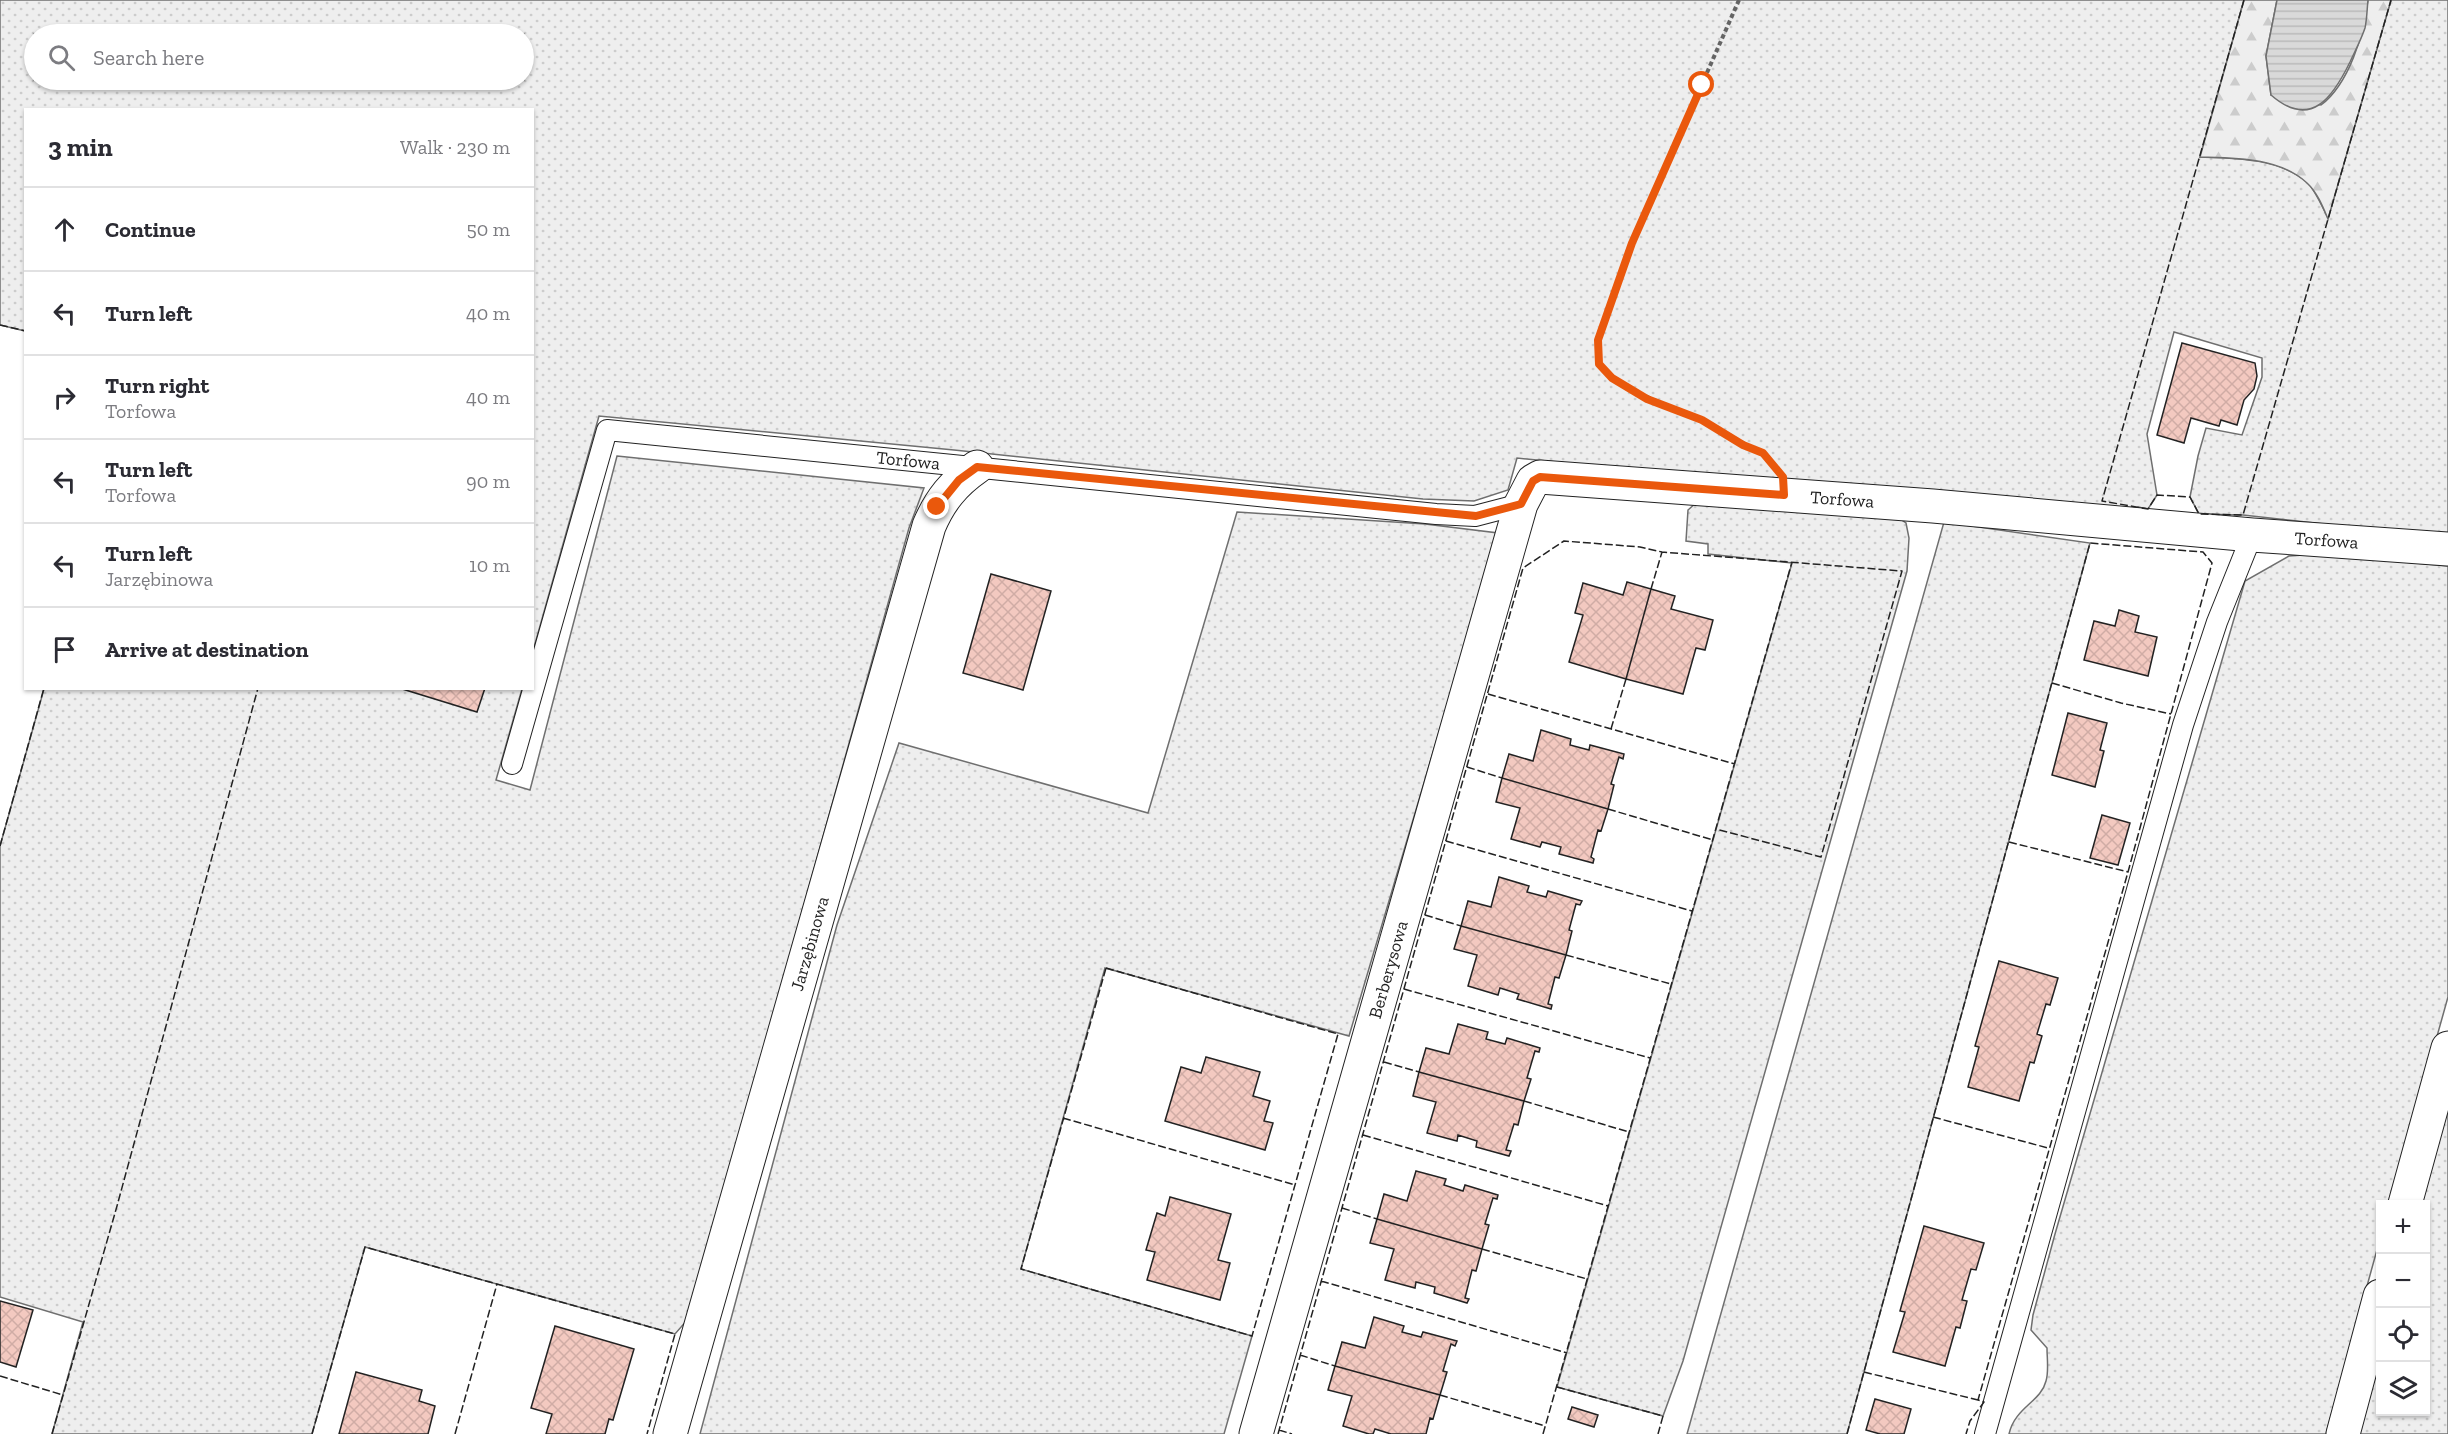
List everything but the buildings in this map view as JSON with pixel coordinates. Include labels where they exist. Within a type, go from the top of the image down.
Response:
[{"type":"street","name":"Jarzębinowa","points":[[670,1434],[929,526],[937,507],[948,493],[959,480],[977,467]]},
{"type":"street","name":"Torfowa","points":[[1521,504],[1533,481],[1540,477],[1933,506],[2252,535],[2448,549]]},
{"type":"street","name":"Berberysowa","points":[[1256,1434],[1521,504]]},
{"type":"street","points":[[2406,1200],[2448,1048]]},
{"type":"street","points":[[2343,1434],[2377,1308]]},
{"type":"lane","name":"Torfowa","points":[[534,687],[607,430],[1462,515],[1490,514],[1521,504]]},
{"type":"lane","points":[[1984,1434],[2183,725],[2217,622],[2252,535]]},
{"type":"lane","name":"Torfowa","points":[[512,764],[533,690]]},
{"type":"path","points":[[1739,0],[1632,243],[1598,340],[1599,364],[1612,378],[1647,399],[1702,420],[1743,445],[1763,453],[1783,477],[1784,495]]},
{"type":"green space","points":[[0,0],[2244,0],[2200,157],[2256,161],[2296,174],[2307,182],[2316,194],[2328,218],[2391,0],[2448,0],[2448,538],[2243,515],[2199,514],[2190,497],[2206,428],[2242,435],[2262,377],[2262,358],[2174,332],[2147,434],[2157,495],[2148,509],[2138,507],[2130,512],[1813,487],[1517,458],[1508,490],[1474,501],[1423,499],[599,416],[534,647],[534,108],[24,108],[24,331],[0,325]]},
{"type":"green space","points":[[2244,0],[2277,0],[2266,56],[2271,95],[2321,105],[2340,85],[2347,72],[2359,43],[2368,0],[2391,0],[2328,219],[2311,187],[2296,174],[2256,161],[2200,157]]},
{"type":"green space","points":[[617,456],[924,488],[909,528],[689,1318],[675,1334],[365,1247],[312,1434],[52,1434],[83,1322],[0,1297],[0,846],[44,690],[522,690],[496,780],[530,790]]},
{"type":"green space","points":[[1698,501],[1900,519],[1906,523],[1909,538],[1907,571],[1683,1361],[1663,1416],[1557,1387],[1792,563],[1708,554],[1708,544],[1686,541],[1688,510]]},
{"type":"green space","points":[[1237,512],[1425,524],[1498,533],[1349,1036],[1105,968],[1021,1269],[1252,1336],[1224,1434],[700,1434],[837,925],[899,743],[1148,813]]},
{"type":"green space","points":[[1944,522],[2090,543],[1847,1434],[1687,1434]]},
{"type":"green space","points":[[2318,554],[2448,566],[2448,997],[2391,1200],[2376,1200],[2376,1253],[2326,1434],[2009,1434],[2017,1417],[2039,1394],[2046,1381],[2047,1348],[2031,1330],[2033,1315],[2245,581],[2289,556]]},
{"type":"green space","points":[[2448,1083],[2448,1434],[2352,1434],[2376,1345],[2376,1416],[2430,1416],[2430,1200],[2416,1200]]},
{"type":"shaded area","points":[[2277,0],[2368,0],[2365,28],[2343,75],[2328,97],[2319,105],[2309,109],[2298,110],[2285,105],[2271,95],[2266,56]]},
{"type":"fence","points":[[2244,0],[2102,501],[2148,509],[2157,495],[2190,497],[2199,514],[2243,515],[2391,0]]},
{"type":"fence","points":[[0,325],[24,331]]},
{"type":"fence","points":[[1278,1434],[1523,568],[1564,541],[1640,547],[1662,552],[1902,571],[1821,857],[1716,829]]},
{"type":"fence","points":[[1847,1434],[2090,543],[2203,552],[2212,563],[2128,872],[1978,1400],[1984,1402],[1970,1421],[1966,1434]]},
{"type":"fence","points":[[1651,589],[1662,552]]},
{"type":"fence","points":[[1543,1434],[1792,562]]},
{"type":"fence","points":[[1611,729],[1626,679]]},
{"type":"fence","points":[[2052,683],[2121,703],[2171,714]]},
{"type":"fence","points":[[0,846],[43,690]]},
{"type":"fence","points":[[52,1434],[117,1206],[257,690]]},
{"type":"fence","points":[[1488,694],[1735,764]]},
{"type":"fence","points":[[1467,767],[1502,778]]},
{"type":"fence","points":[[1608,809],[1713,840]]},
{"type":"fence","points":[[1446,841],[1692,911]]},
{"type":"fence","points":[[2009,842],[2128,872]]},
{"type":"fence","points":[[1425,915],[1461,926]]},
{"type":"fence","points":[[1566,955],[1671,984]]},
{"type":"fence","points":[[1106,968],[1338,1034],[1252,1336],[1021,1269],[1106,968]]},
{"type":"fence","points":[[1404,989],[1650,1058]]},
{"type":"fence","points":[[1384,1062],[1419,1072]]},
{"type":"fence","points":[[1524,1101],[1629,1132]]},
{"type":"fence","points":[[1933,1117],[2048,1148]]},
{"type":"fence","points":[[1063,1118],[1295,1185]]},
{"type":"fence","points":[[1363,1135],[1608,1206]]},
{"type":"fence","points":[[1342,1208],[1377,1219]]},
{"type":"fence","points":[[312,1434],[365,1247],[675,1334],[647,1434]]},
{"type":"fence","points":[[1482,1249],[1587,1279]]},
{"type":"fence","points":[[1321,1281],[1567,1353]]},
{"type":"fence","points":[[455,1434],[497,1284]]},
{"type":"fence","points":[[1300,1355],[1335,1366]]},
{"type":"fence","points":[[1864,1372],[1978,1400]]},
{"type":"fence","points":[[0,1376],[63,1395]]},
{"type":"fence","points":[[1557,1387],[1663,1416],[1658,1434]]},
{"type":"fence","points":[[1440,1395],[1545,1426]]},
{"type":"fence","points":[[1279,1430],[1292,1434]]},
{"type":"route","points":[[937,507],[959,480],[977,467],[1436,514],[1476,516],[1521,504],[1533,481],[1540,477],[1784,495],[1783,477],[1763,453],[1743,445],[1702,420],[1647,399],[1612,378],[1599,364],[1598,340],[1632,243],[1702,85]]}]
